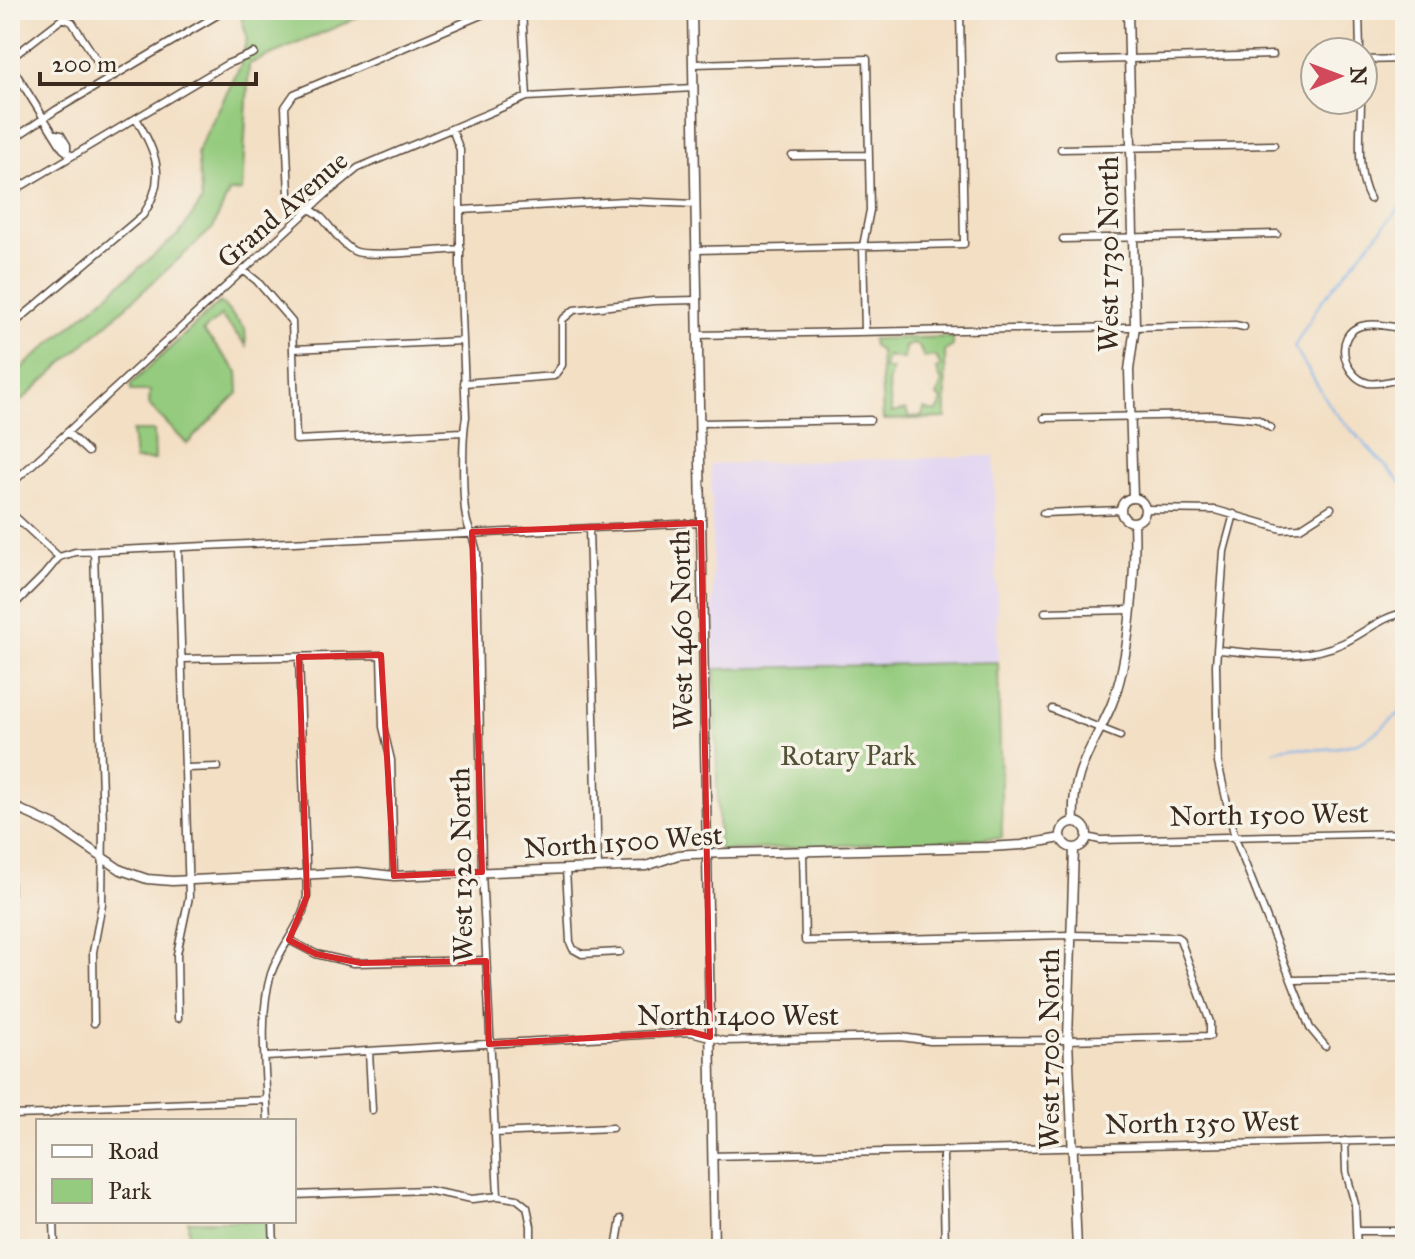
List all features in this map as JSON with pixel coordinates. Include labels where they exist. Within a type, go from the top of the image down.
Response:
[{"type":"street","points":[[461,249],[360,253],[349,247],[310,208],[293,201],[288,191],[285,107],[292,96],[493,10]]},
{"type":"street","points":[[522,10],[527,97]]},
{"type":"street","name":"West 1460 North","points":[[692,10],[714,1249]]},
{"type":"street","points":[[696,250],[964,244],[960,10]]},
{"type":"street","name":"West 1730 North","points":[[1128,10],[1135,326],[1129,370],[1133,497]]},
{"type":"street","points":[[1359,10],[1360,36]]},
{"type":"street","points":[[10,141],[219,14]]},
{"type":"street","points":[[72,156],[67,149],[63,149],[10,62],[63,18],[72,22],[109,79]]},
{"type":"street","points":[[10,193],[227,64],[254,53]]},
{"type":"street","points":[[1059,61],[1273,55]]},
{"type":"street","points":[[694,64],[867,59],[870,210],[863,246],[865,331]]},
{"type":"street","points":[[1379,60],[1405,59]]},
{"type":"street","name":"Grand Avenue","points":[[10,485],[310,208],[358,168],[527,97],[694,88]]},
{"type":"street","points":[[1361,116],[1363,187],[1370,199]]},
{"type":"street","points":[[10,327],[143,215],[154,199],[157,164],[153,148],[136,118]]},
{"type":"street","name":"West 1320 North","points":[[452,129],[460,150],[466,417],[463,432],[467,520],[477,553],[482,872],[498,1196]]},
{"type":"street","points":[[1061,149],[1274,145]]},
{"type":"street","points":[[792,156],[868,155]]},
{"type":"street","points":[[462,210],[624,201],[695,204]]},
{"type":"street","points":[[1063,239],[1277,234]]},
{"type":"street","points":[[243,270],[290,317],[293,326],[296,440],[463,432]]},
{"type":"street","points":[[464,383],[549,378],[562,365],[561,323],[565,315],[574,310],[653,301],[697,300]]},
{"type":"street","points":[[1405,329],[1365,325],[1351,332],[1343,353],[1358,377],[1370,384],[1405,378]]},
{"type":"street","points":[[698,335],[1135,326],[1244,327]]},
{"type":"street","points":[[294,349],[462,341]]},
{"type":"street","points":[[1044,418],[1211,415],[1257,419],[1271,428]]},
{"type":"street","points":[[700,423],[870,420]]},
{"type":"street","points":[[68,433],[88,452]]},
{"type":"street","points":[[1121,510],[1125,501],[1133,497],[1142,501],[1146,509]]},
{"type":"street","points":[[1146,509],[1216,510],[1282,529],[1300,528],[1331,508]]},
{"type":"street","points":[[1134,522],[1142,518],[1146,509]]},
{"type":"street","points":[[1043,513],[1121,510]]},
{"type":"street","points":[[1121,510],[1125,518],[1134,522]]},
{"type":"street","points":[[10,512],[59,557]]},
{"type":"street","points":[[1234,514],[1224,551],[1218,650],[1218,763],[1235,838],[1310,1028],[1325,1046]]},
{"type":"street","points":[[1074,822],[1072,799],[1083,759],[1111,704],[1126,644],[1134,522]]},
{"type":"street","points":[[10,609],[59,557],[75,552],[701,523]]},
{"type":"street","points":[[589,528],[598,868]]},
{"type":"street","points":[[178,549],[188,880],[188,909],[177,954],[178,1018]]},
{"type":"street","points":[[94,552],[103,823],[102,904],[93,942],[94,1023]]},
{"type":"street","points":[[1045,612],[1129,610]]},
{"type":"street","points":[[1218,650],[1295,656],[1312,654],[1345,642],[1394,614],[1405,613]]},
{"type":"street","points":[[183,659],[381,655],[383,727],[391,760],[394,876]]},
{"type":"street","points":[[268,1119],[265,1008],[268,987],[276,960],[305,906],[299,657]]},
{"type":"street","points":[[1052,709],[1120,736]]},
{"type":"street","points":[[186,768],[218,767]]},
{"type":"street","name":"North 1500 West","points":[[10,805],[56,826],[121,870],[147,879],[358,872],[394,876],[646,866],[678,855],[989,847],[1061,838]]},
{"type":"street","points":[[1074,822],[1082,825],[1087,837],[1083,845],[1074,848],[1066,846],[1061,838],[1065,826],[1074,822]]},
{"type":"street","name":"North 1500 West","points":[[1087,837],[1100,840],[1405,833]]},
{"type":"street","name":"West 1700 North","points":[[1074,848],[1068,1040],[1077,1249]]},
{"type":"street","points":[[803,852],[805,941],[1070,935]]},
{"type":"street","points":[[566,869],[573,949],[582,954],[620,952]]},
{"type":"street","points":[[10,872],[10,903]]},
{"type":"street","name":"North 1400 West","points":[[266,1057],[691,1032],[724,1041],[901,1037],[930,1041],[1068,1040],[1210,1036],[1210,1022],[1180,939],[1070,935]]},
{"type":"street","points":[[289,940],[316,954],[354,963],[486,960]]},
{"type":"street","points":[[1293,980],[1405,978]]},
{"type":"street","points":[[369,1051],[372,1110]]},
{"type":"street","points":[[10,1115],[50,1118],[68,1108],[267,1100]]},
{"type":"street","points":[[494,1133],[612,1128]]},
{"type":"street","name":"North 1350 West","points":[[712,1156],[1405,1140]]},
{"type":"street","points":[[1345,1141],[1346,1172],[1355,1204],[1357,1249]]},
{"type":"street","points":[[945,1150],[945,1249]]},
{"type":"street","points":[[296,1195],[426,1190],[472,1199],[498,1196],[517,1199],[524,1203],[531,1226],[531,1249]]},
{"type":"street","points":[[616,1249],[621,1219]]},
{"type":"street","points":[[54,1223],[55,1249]]},
{"type":"street","points":[[273,1223],[274,1249]]},
{"type":"street","points":[[1356,1231],[1405,1231]]},
{"type":"highlighted area","points":[[701,523],[710,1037],[691,1032],[489,1044],[486,961],[361,963],[316,954],[289,940],[307,896],[299,657],[381,655],[394,876],[482,872],[472,532]]},
{"type":"shaded area","points":[[994,456],[998,662],[714,669],[711,464]]},
{"type":"green space","points":[[239,10],[376,10],[249,64],[242,191],[229,192],[213,228],[10,411],[10,378],[180,233],[202,201],[197,152],[240,67],[247,37]]},
{"type":"green space","points":[[220,302],[245,328],[246,345],[221,316],[203,331],[238,372],[239,392],[187,444],[149,405],[150,391],[131,391],[131,384]]},
{"type":"green space","points":[[953,337],[953,346],[945,351],[946,418],[883,420],[880,351],[873,346],[872,339]],"holes":[[[913,344],[919,346],[924,358],[936,356],[941,367],[936,369],[942,382],[937,396],[942,399],[939,409],[935,412],[924,409],[922,416],[909,417],[906,410],[892,413],[888,384],[892,370],[884,368],[887,356],[904,359],[905,347]]]},
{"type":"green space","points":[[132,431],[154,431],[155,460],[135,460]]},
{"type":"green space","name":"Rotary Park","points":[[998,662],[1002,838],[719,851],[714,669]]},
{"type":"green space","points":[[188,1223],[266,1223],[267,1249],[190,1249]]},
{"type":"waterway","points":[[1405,201],[1320,303],[1294,347],[1332,409],[1405,487]]},
{"type":"waterway","points":[[1274,751],[1287,748],[1325,749],[1357,743],[1405,711]]},
{"type":"railway","points":[[10,15],[16,10]]}]
